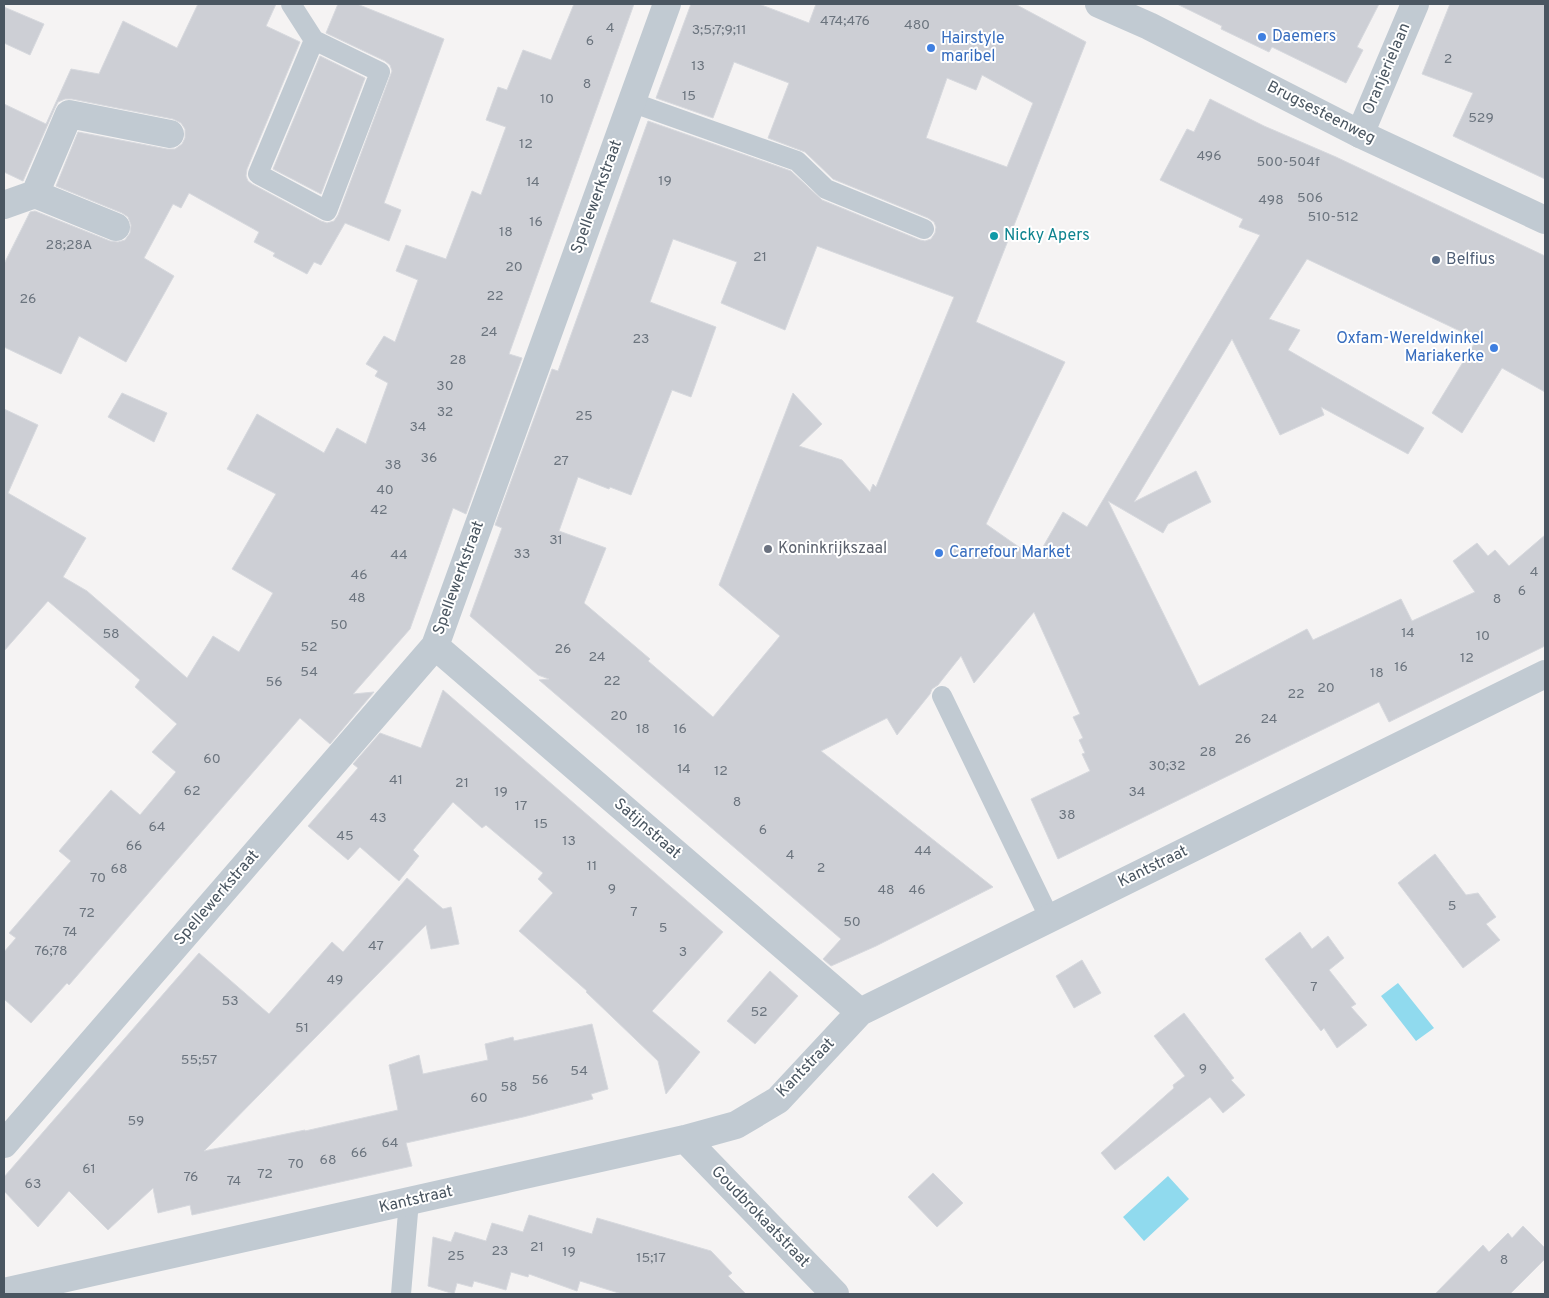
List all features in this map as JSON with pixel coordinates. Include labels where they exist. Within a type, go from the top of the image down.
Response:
[{"type":"street","name":"Spellewerkstraat","points":[[4,1144],[435,646],[666,4]]},
{"type":"street","name":"Brugsesteenweg","points":[[1099,4],[1148,26],[1360,134],[1545,220]]},
{"type":"street","name":"Oranjerielaan","points":[[1360,134],[1414,4]]},
{"type":"street","points":[[35,194],[69,114],[170,134]]},
{"type":"street","points":[[4,204],[35,194],[116,227]]},
{"type":"street","name":"Satijnstraat","points":[[435,646],[860,1012]]},
{"type":"street","name":"Kantstraat","points":[[4,1292],[685,1139],[736,1124],[778,1100],[860,1012],[1049,917],[1545,674]]},
{"type":"street","name":"Goudbrokaatstraat","points":[[685,1139],[835,1294]]},
{"type":"lane","points":[[291,4],[314,40],[380,72],[328,211],[258,174],[314,40]]},
{"type":"lane","points":[[631,102],[797,161],[826,189],[924,229]]},
{"type":"lane","points":[[942,696],[1049,917]]},
{"type":"lane","points":[[401,1294],[409,1201]]},
{"type":"water","points":[[1398,983],[1434,1028],[1416,1041],[1381,996]]},
{"type":"water","points":[[1168,1176],[1189,1199],[1144,1241],[1123,1217]]},
{"type":"building","points":[[198,4],[276,4],[266,26],[300,42],[247,169],[246,176],[252,184],[327,223],[334,221],[338,215],[392,71],[390,65],[385,61],[326,33],[338,4],[357,4],[444,39],[384,203],[401,210],[389,241],[345,223],[321,265],[314,262],[307,274],[273,256],[275,253],[254,242],[259,232],[189,193],[181,208],[173,204],[144,258],[174,276],[126,362],[79,336],[61,374],[4,347],[4,264],[30,212],[35,211],[110,241],[118,242],[125,240],[130,233],[131,225],[128,217],[56,186],[78,132],[175,149],[182,144],[185,138],[185,129],[181,123],[173,119],[65,99],[58,102],[23,181],[4,172],[4,104],[46,124],[71,69],[99,74],[123,21],[177,48]]},
{"type":"building","points":[[574,4],[634,4],[509,354],[522,358],[466,514],[453,508],[410,629],[353,694],[374,692],[330,744],[300,718],[69,985],[67,983],[31,1023],[4,999],[4,952],[16,938],[9,933],[71,861],[59,851],[111,790],[140,815],[176,772],[152,752],[177,724],[135,687],[140,680],[48,601],[4,651],[4,409],[38,425],[8,493],[86,538],[63,577],[87,591],[187,678],[213,636],[239,652],[273,593],[232,569],[276,494],[227,469],[257,414],[324,453],[337,428],[366,444],[388,383],[375,376],[378,371],[366,364],[384,336],[395,342],[418,280],[396,271],[406,245],[446,259],[472,191],[481,195],[506,127],[486,120],[498,87],[507,90],[523,50],[551,60]]},
{"type":"building","points":[[691,4],[759,4],[809,23],[816,4],[1015,4],[1086,42],[976,322],[1065,362],[986,524],[1036,559],[1063,512],[1087,527],[1260,235],[1239,227],[1243,219],[1160,180],[1187,129],[1194,132],[1210,99],[1264,126],[1336,157],[1545,256],[1545,392],[1502,368],[1462,433],[1432,413],[1477,339],[1307,259],[1269,319],[1300,330],[1288,350],[1424,428],[1408,454],[1321,407],[1324,415],[1280,435],[1232,339],[1134,502],[1196,471],[1211,502],[1168,524],[1163,533],[1108,501],[1199,686],[1307,629],[1313,640],[1401,599],[1412,621],[1475,592],[1453,561],[1477,543],[1488,556],[1495,550],[1509,566],[1545,535],[1545,646],[1389,722],[1379,702],[1058,859],[1031,799],[1090,771],[1082,754],[1085,753],[1079,740],[1083,738],[1073,717],[1080,714],[1034,612],[974,683],[961,656],[938,685],[932,689],[897,735],[887,718],[821,751],[993,887],[876,946],[831,966],[823,959],[841,939],[539,680],[549,679],[538,675],[470,616],[502,528],[495,525],[552,369],[558,371],[648,121],[791,171],[822,200],[920,240],[931,239],[935,233],[936,227],[934,222],[928,218],[833,179],[805,152],[768,138],[789,83],[734,62],[713,118],[656,98]],"holes":[[[982,75],[1033,103],[1007,167],[926,138],[947,78],[976,90]],[[673,239],[737,262],[721,303],[785,330],[817,246],[954,297],[876,487],[873,484],[870,492],[842,460],[799,446],[822,424],[793,393],[719,585],[780,636],[713,717],[648,661],[650,659],[584,603],[606,548],[559,531],[578,477],[631,495],[672,390],[691,397],[716,327],[650,302]]]},
{"type":"building","points":[[1177,4],[1379,4],[1357,47],[1363,50],[1346,83],[1272,47],[1269,52],[1221,29],[1222,26]]},
{"type":"building","points":[[1450,4],[1545,4],[1545,179],[1453,136],[1473,93],[1422,74]]},
{"type":"building","points":[[4,7],[44,24],[30,55],[4,43]]},
{"type":"building","points":[[320,56],[365,78],[321,194],[273,169]]},
{"type":"building","points":[[122,393],[167,413],[154,442],[108,417]]},
{"type":"building","points":[[443,690],[723,932],[652,1011],[700,1052],[666,1094],[658,1061],[587,991],[519,931],[553,893],[538,879],[543,873],[486,825],[482,828],[453,802],[413,850],[419,856],[399,881],[360,847],[348,860],[308,826],[358,768],[353,764],[380,733],[421,748]]},
{"type":"building","points":[[1435,854],[1466,895],[1478,893],[1496,917],[1486,924],[1500,940],[1463,968],[1398,883]]},
{"type":"building","points":[[407,878],[443,909],[451,907],[459,944],[431,949],[426,925],[204,1151],[398,1110],[389,1065],[419,1055],[423,1074],[488,1060],[485,1044],[513,1037],[514,1041],[592,1024],[608,1089],[591,1094],[593,1099],[406,1143],[412,1166],[192,1215],[190,1205],[158,1213],[153,1188],[108,1230],[69,1191],[38,1227],[4,1191],[4,1177],[199,953],[269,1014],[332,942],[343,952]]},
{"type":"building","points":[[1300,932],[1312,949],[1328,936],[1344,958],[1329,970],[1356,1004],[1351,1007],[1367,1025],[1337,1048],[1324,1028],[1321,1031],[1265,959]]},
{"type":"building","points":[[1082,960],[1101,993],[1074,1008],[1056,976]]},
{"type":"building","points":[[770,971],[798,996],[755,1044],[727,1021]]},
{"type":"building","points":[[1184,1013],[1234,1078],[1231,1080],[1245,1095],[1223,1113],[1210,1097],[1115,1170],[1101,1153],[1185,1076],[1154,1036]]},
{"type":"building","points":[[933,1173],[963,1203],[937,1227],[908,1197]]},
{"type":"building","points":[[529,1215],[592,1234],[597,1218],[711,1251],[732,1273],[728,1276],[746,1294],[622,1294],[580,1281],[577,1291],[529,1274],[528,1277],[511,1272],[506,1290],[474,1281],[472,1287],[457,1283],[454,1294],[428,1286],[433,1237],[451,1242],[455,1232],[486,1241],[492,1223],[523,1232]]},
{"type":"building","points":[[1523,1226],[1545,1248],[1545,1259],[1510,1294],[1435,1294],[1483,1245],[1489,1252],[1508,1233],[1512,1238]]},
{"type":"place","name":"Daemers","points":[[1262,37]]},
{"type":"place","name":"Hairstyle maribel","points":[[931,48]]},
{"type":"place","name":"Nicky Apers","points":[[994,236]]},
{"type":"place","name":"Belfius","points":[[1436,260]]},
{"type":"place","name":"Oxfam-Wereldwinkel Mariakerke","points":[[1494,348]]},
{"type":"place","name":"Koninkrijkszaal","points":[[768,549]]},
{"type":"place","name":"Carrefour Market","points":[[939,553]]}]
